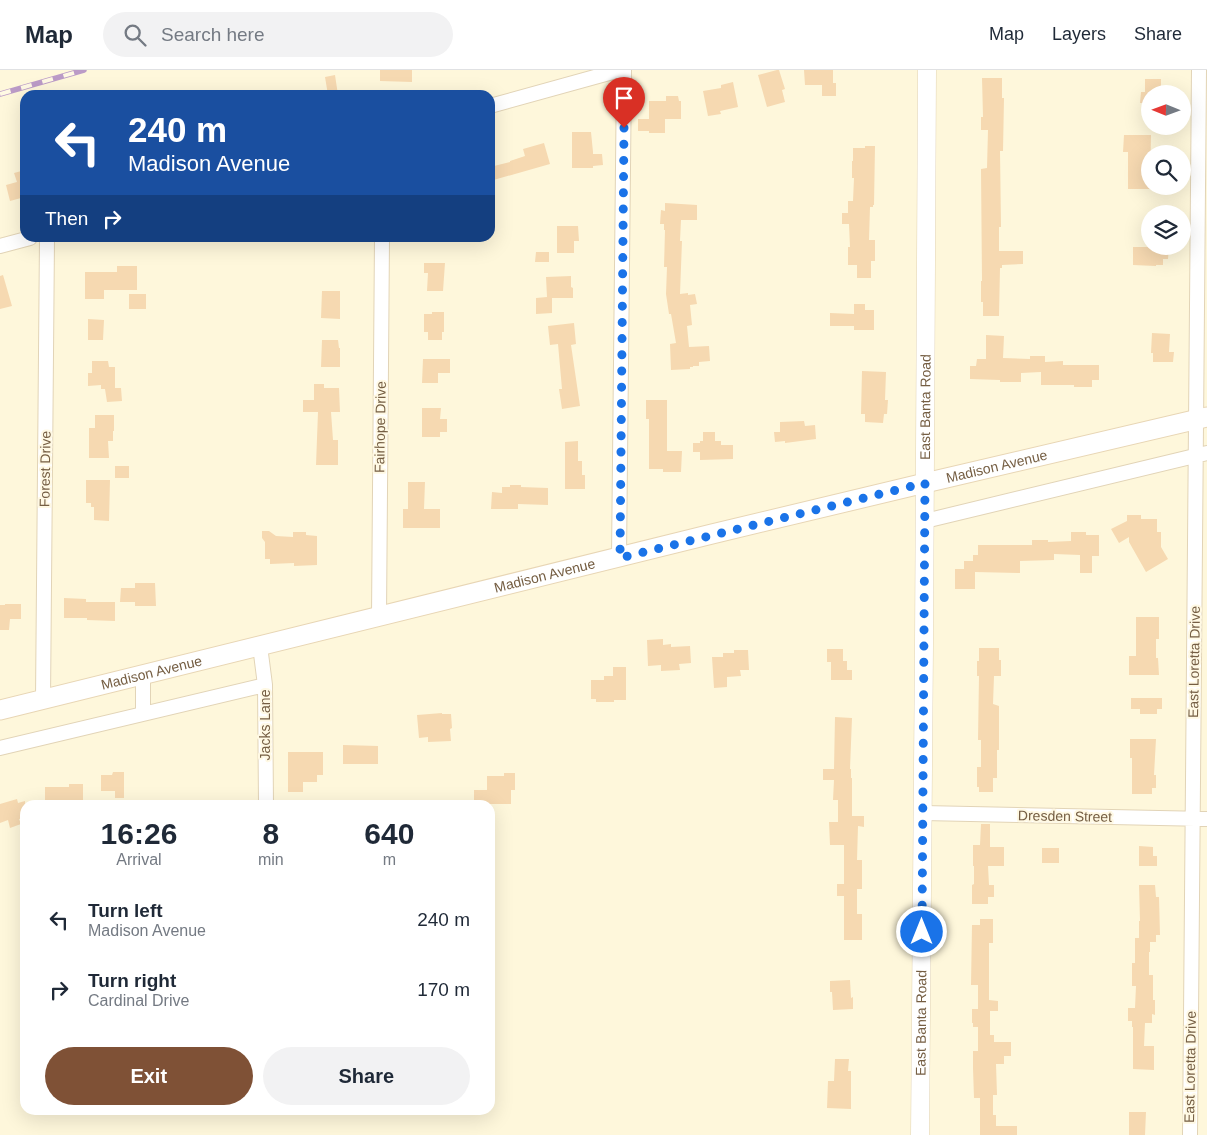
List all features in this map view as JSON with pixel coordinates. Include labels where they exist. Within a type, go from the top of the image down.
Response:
[{"type":"main road","name":"Madison Avenue","points":[[0,710],[925,483],[1202,418]]},
{"type":"street","points":[[495,105],[620,70]]},
{"type":"street","points":[[620,558],[624,70]]},
{"type":"street","name":"East Banta Road","points":[[920,1135],[928,70]]},
{"type":"street","name":"East Loretta Drive","points":[[1190,1135],[1192,819],[1202,418],[1199,70]]},
{"type":"street","points":[[0,246],[20,241]]},
{"type":"street","name":"Forest Drive","points":[[43,700],[47,242]]},
{"type":"street","name":"Fairhope Drive","points":[[379,617],[382,242]]},
{"type":"street","points":[[925,522],[1201,455]]},
{"type":"street","name":"Jacks Lane","points":[[260,646],[265,685],[266,800]]},
{"type":"street","points":[[143,674],[143,713]]},
{"type":"street","points":[[0,748],[265,685]]},
{"type":"street","name":"Dresden Street","points":[[923,812],[1207,819]]},
{"type":"building","points":[[380,70],[412,70],[412,82],[380,81]]},
{"type":"building","points":[[779,70],[785,89],[782,90],[785,102],[767,107],[758,75]]},
{"type":"building","points":[[804,70],[833,70],[836,96],[822,96],[822,85],[805,85]]},
{"type":"building","points":[[335,75],[337,90],[327,90],[325,77]]},
{"type":"building","points":[[982,78],[1002,78],[1002,98],[1004,98],[1003,151],[1000,151],[1001,227],[999,227],[999,251],[1023,251],[1023,264],[1002,265],[1002,268],[1000,268],[999,316],[983,316],[983,302],[981,302],[981,169],[987,168],[988,130],[981,130],[981,117],[983,117]]},
{"type":"building","points":[[1145,79],[1161,79],[1161,85],[1145,85]]},
{"type":"building","points":[[733,82],[738,107],[720,111],[721,114],[708,116],[703,91],[721,88],[721,85]]},
{"type":"building","points":[[666,96],[678,96],[679,101],[681,101],[681,119],[665,119],[665,133],[638,131],[638,119],[649,119],[649,101],[666,101]]},
{"type":"building","points":[[572,132],[591,132],[593,154],[602,154],[603,165],[593,166],[593,168],[572,168]]},
{"type":"building","points":[[1124,135],[1151,135],[1151,145],[1141,145],[1141,189],[1128,189],[1128,152],[1123,152]]},
{"type":"building","points":[[544,143],[550,164],[495,180],[495,166],[525,156],[523,149]]},
{"type":"building","points":[[865,146],[875,146],[874,205],[870,207],[869,240],[875,240],[875,261],[871,261],[871,278],[857,278],[857,265],[848,265],[848,247],[850,247],[849,224],[842,224],[842,213],[848,213],[848,201],[853,201],[853,148],[865,148]]},
{"type":"building","points":[[20,171],[20,198],[10,201],[6,185],[17,182],[14,173]]},
{"type":"building","points":[[665,203],[697,205],[697,220],[681,220],[680,294],[695,294],[697,304],[690,305],[692,325],[687,326],[689,347],[709,346],[710,361],[699,362],[699,366],[690,367],[690,369],[671,370],[670,344],[676,343],[666,294],[667,267],[664,267],[665,230],[664,224],[660,224],[661,210],[665,211]]},
{"type":"building","points":[[557,226],[578,226],[579,241],[574,241],[574,253],[557,253]]},
{"type":"building","points":[[1133,247],[1141,247],[1141,255],[1168,255],[1168,259],[1163,259],[1163,265],[1133,265]]},
{"type":"building","points":[[536,252],[549,252],[549,262],[535,262]]},
{"type":"building","points":[[424,263],[445,263],[443,291],[427,291],[428,273],[424,273]]},
{"type":"building","points":[[117,266],[137,266],[137,290],[104,290],[104,299],[85,299],[85,272],[117,272]]},
{"type":"building","points":[[3,275],[12,306],[0,309],[0,276]]},
{"type":"building","points":[[571,276],[573,298],[552,298],[552,313],[536,314],[536,298],[547,297],[546,277]]},
{"type":"building","points":[[322,291],[340,291],[340,319],[321,318]]},
{"type":"building","points":[[129,294],[146,294],[146,309],[129,309]]},
{"type":"building","points":[[854,304],[865,304],[865,310],[874,310],[874,330],[854,330],[854,326],[830,326],[830,313],[854,314]]},
{"type":"building","points":[[432,312],[444,312],[442,340],[428,340],[428,332],[424,332],[424,314],[432,314]]},
{"type":"building","points":[[88,319],[104,320],[103,340],[88,340]]},
{"type":"building","points":[[574,323],[576,344],[571,345],[580,406],[562,409],[559,389],[562,389],[558,344],[550,345],[548,326]]},
{"type":"building","points":[[1152,333],[1170,334],[1169,352],[1174,352],[1173,362],[1153,362],[1153,353],[1151,353]]},
{"type":"building","points":[[986,335],[1004,336],[1003,358],[1030,359],[1030,356],[1045,356],[1045,362],[1063,361],[1063,365],[1099,365],[1099,380],[1092,380],[1092,387],[1041,385],[1041,372],[1021,373],[1021,382],[970,379],[970,366],[976,366],[977,359],[986,359]]},
{"type":"building","points":[[322,340],[338,340],[340,367],[321,367]]},
{"type":"building","points":[[423,359],[450,359],[450,373],[438,373],[438,383],[422,383]]},
{"type":"building","points":[[92,361],[108,361],[109,367],[115,367],[115,388],[121,388],[122,401],[107,402],[105,389],[101,389],[101,385],[88,386],[88,373],[92,373]]},
{"type":"building","points":[[862,371],[886,372],[885,400],[888,400],[887,414],[884,414],[883,423],[865,422],[865,414],[861,414]]},
{"type":"building","points":[[314,384],[324,384],[324,388],[339,388],[340,412],[331,412],[333,440],[338,440],[338,465],[316,465],[318,412],[303,412],[303,400],[314,400]]},
{"type":"building","points":[[646,400],[667,400],[667,451],[682,451],[681,472],[663,472],[663,469],[649,469],[649,419],[646,419]]},
{"type":"building","points":[[422,408],[441,408],[440,419],[447,419],[447,432],[440,432],[440,437],[422,437]]},
{"type":"building","points":[[95,415],[114,415],[113,441],[108,441],[109,458],[89,458],[89,428],[95,428]]},
{"type":"building","points":[[804,421],[805,426],[815,425],[816,439],[785,443],[785,441],[775,442],[774,432],[780,432],[780,422]]},
{"type":"building","points":[[703,432],[715,432],[715,441],[721,441],[721,445],[733,445],[733,459],[700,460],[700,452],[693,452],[693,443],[703,441]]},
{"type":"building","points":[[578,441],[578,461],[582,461],[585,489],[565,489],[565,442]]},
{"type":"building","points":[[115,466],[129,466],[129,478],[115,478]]},
{"type":"building","points":[[86,480],[110,480],[109,521],[94,520],[94,507],[91,507],[91,503],[86,503]]},
{"type":"building","points":[[408,482],[425,482],[424,509],[440,509],[440,528],[403,528],[403,509],[408,509]]},
{"type":"building","points":[[510,485],[548,488],[548,505],[518,504],[518,509],[491,509],[492,492],[502,493],[502,487],[510,487]]},
{"type":"building","points":[[1127,515],[1141,515],[1141,519],[1157,519],[1157,532],[1161,532],[1161,547],[1168,559],[1146,572],[1129,542],[1129,537],[1119,543],[1111,529],[1127,521]]},
{"type":"building","points":[[262,531],[269,531],[276,536],[293,537],[293,532],[306,532],[306,535],[317,536],[317,565],[294,566],[294,563],[270,564],[270,559],[265,559],[265,542],[262,538]]},
{"type":"building","points":[[1071,532],[1086,532],[1086,535],[1099,535],[1099,556],[1092,556],[1092,573],[1080,573],[1080,555],[1054,554],[1054,560],[1020,561],[1020,573],[975,572],[975,589],[955,589],[955,569],[964,569],[964,561],[973,561],[973,555],[978,555],[978,545],[1032,545],[1032,540],[1048,540],[1048,542],[1071,541]]},
{"type":"building","points":[[135,583],[155,583],[156,606],[135,606],[135,602],[120,602],[121,588],[135,588]]},
{"type":"building","points":[[64,598],[86,599],[86,602],[115,602],[115,621],[64,618]]},
{"type":"building","points":[[21,604],[21,619],[10,619],[9,630],[0,630],[0,605]]},
{"type":"building","points":[[1136,617],[1159,617],[1159,639],[1156,639],[1156,658],[1158,658],[1159,675],[1129,675],[1129,656],[1136,656]]},
{"type":"building","points":[[663,639],[663,645],[671,644],[671,647],[690,646],[691,663],[679,664],[680,670],[661,671],[661,665],[648,666],[647,640]]},
{"type":"building","points":[[979,648],[999,648],[999,660],[1001,660],[1001,676],[994,676],[993,704],[999,706],[999,750],[997,750],[997,778],[993,778],[993,792],[979,792],[979,787],[977,787],[977,767],[981,767],[981,740],[978,740],[979,676],[977,676],[977,661],[979,661]]},
{"type":"building","points":[[827,649],[843,649],[843,661],[847,661],[847,670],[852,670],[852,680],[831,680],[831,662],[827,662]]},
{"type":"building","points":[[734,650],[748,650],[749,670],[740,670],[741,676],[727,677],[727,687],[714,688],[712,657],[723,657],[723,653],[734,653]]},
{"type":"building","points":[[613,667],[626,667],[626,700],[596,702],[596,699],[591,699],[591,680],[604,680],[604,676],[613,676]]},
{"type":"building","points":[[1131,698],[1162,698],[1162,709],[1157,709],[1157,714],[1140,714],[1140,709],[1131,709]]},
{"type":"building","points":[[451,714],[451,741],[428,742],[428,737],[419,738],[417,715]]},
{"type":"building","points":[[835,717],[852,718],[850,769],[852,778],[852,816],[864,816],[864,827],[858,826],[857,860],[862,860],[862,889],[857,889],[857,914],[862,914],[862,940],[844,940],[844,896],[837,896],[837,884],[844,884],[844,845],[830,845],[829,822],[838,822],[838,800],[833,800],[834,780],[823,780],[823,769],[834,769]]},
{"type":"building","points":[[1130,739],[1156,739],[1154,775],[1156,775],[1156,788],[1152,788],[1152,794],[1132,794]]},
{"type":"building","points":[[343,745],[378,746],[378,764],[343,764]]},
{"type":"building","points":[[288,752],[323,752],[323,775],[317,775],[317,782],[303,782],[303,792],[288,792]]},
{"type":"building","points":[[113,772],[124,772],[124,798],[115,798],[115,791],[101,791],[101,775],[112,775]]},
{"type":"building","points":[[504,773],[515,773],[515,790],[511,790],[511,804],[495,804],[495,800],[474,800],[474,790],[487,790],[487,776],[504,776]]},
{"type":"building","points":[[69,784],[83,784],[83,800],[45,800],[45,787],[69,787]]},
{"type":"building","points":[[17,799],[18,803],[20,802],[20,824],[10,828],[8,820],[0,823],[0,804]]},
{"type":"building","points":[[981,824],[990,824],[990,847],[1004,847],[1004,866],[988,866],[989,885],[994,885],[994,897],[988,897],[988,904],[972,904],[972,885],[974,884],[973,845],[980,845]]},
{"type":"building","points":[[1139,846],[1153,847],[1153,856],[1157,856],[1157,866],[1139,866]]},
{"type":"building","points":[[1042,848],[1059,848],[1059,863],[1042,863]]},
{"type":"building","points":[[1139,885],[1155,885],[1156,897],[1159,897],[1160,935],[1156,935],[1156,942],[1150,942],[1149,952],[1149,975],[1153,975],[1155,1015],[1152,1014],[1152,1023],[1145,1023],[1144,1046],[1154,1046],[1154,1070],[1133,1069],[1133,1027],[1132,1021],[1128,1021],[1128,1008],[1135,1008],[1136,986],[1132,986],[1132,963],[1135,963],[1135,938],[1139,938]]},
{"type":"building","points":[[980,919],[993,919],[993,943],[989,943],[989,1000],[998,1001],[998,1011],[990,1011],[990,1035],[994,1035],[994,1042],[1011,1042],[1011,1056],[1004,1056],[1004,1064],[996,1064],[997,1095],[993,1095],[993,1115],[996,1115],[996,1126],[1017,1126],[1017,1135],[980,1135],[980,1098],[974,1098],[973,1068],[973,1051],[978,1051],[978,1027],[973,1027],[972,1023],[972,1009],[978,1009],[978,985],[971,985],[972,925],[980,925]]},
{"type":"building","points":[[850,980],[853,1009],[833,1010],[830,981]]},
{"type":"building","points":[[835,1059],[849,1059],[848,1071],[851,1071],[851,1109],[827,1108],[828,1081],[834,1081]]},
{"type":"building","points":[[1129,1112],[1146,1112],[1145,1135],[1129,1135]]},
{"type":"railway","points":[[0,94],[84,70]]},
{"type":"route","points":[[624,128],[620,558],[925,483],[922,932]]}]
